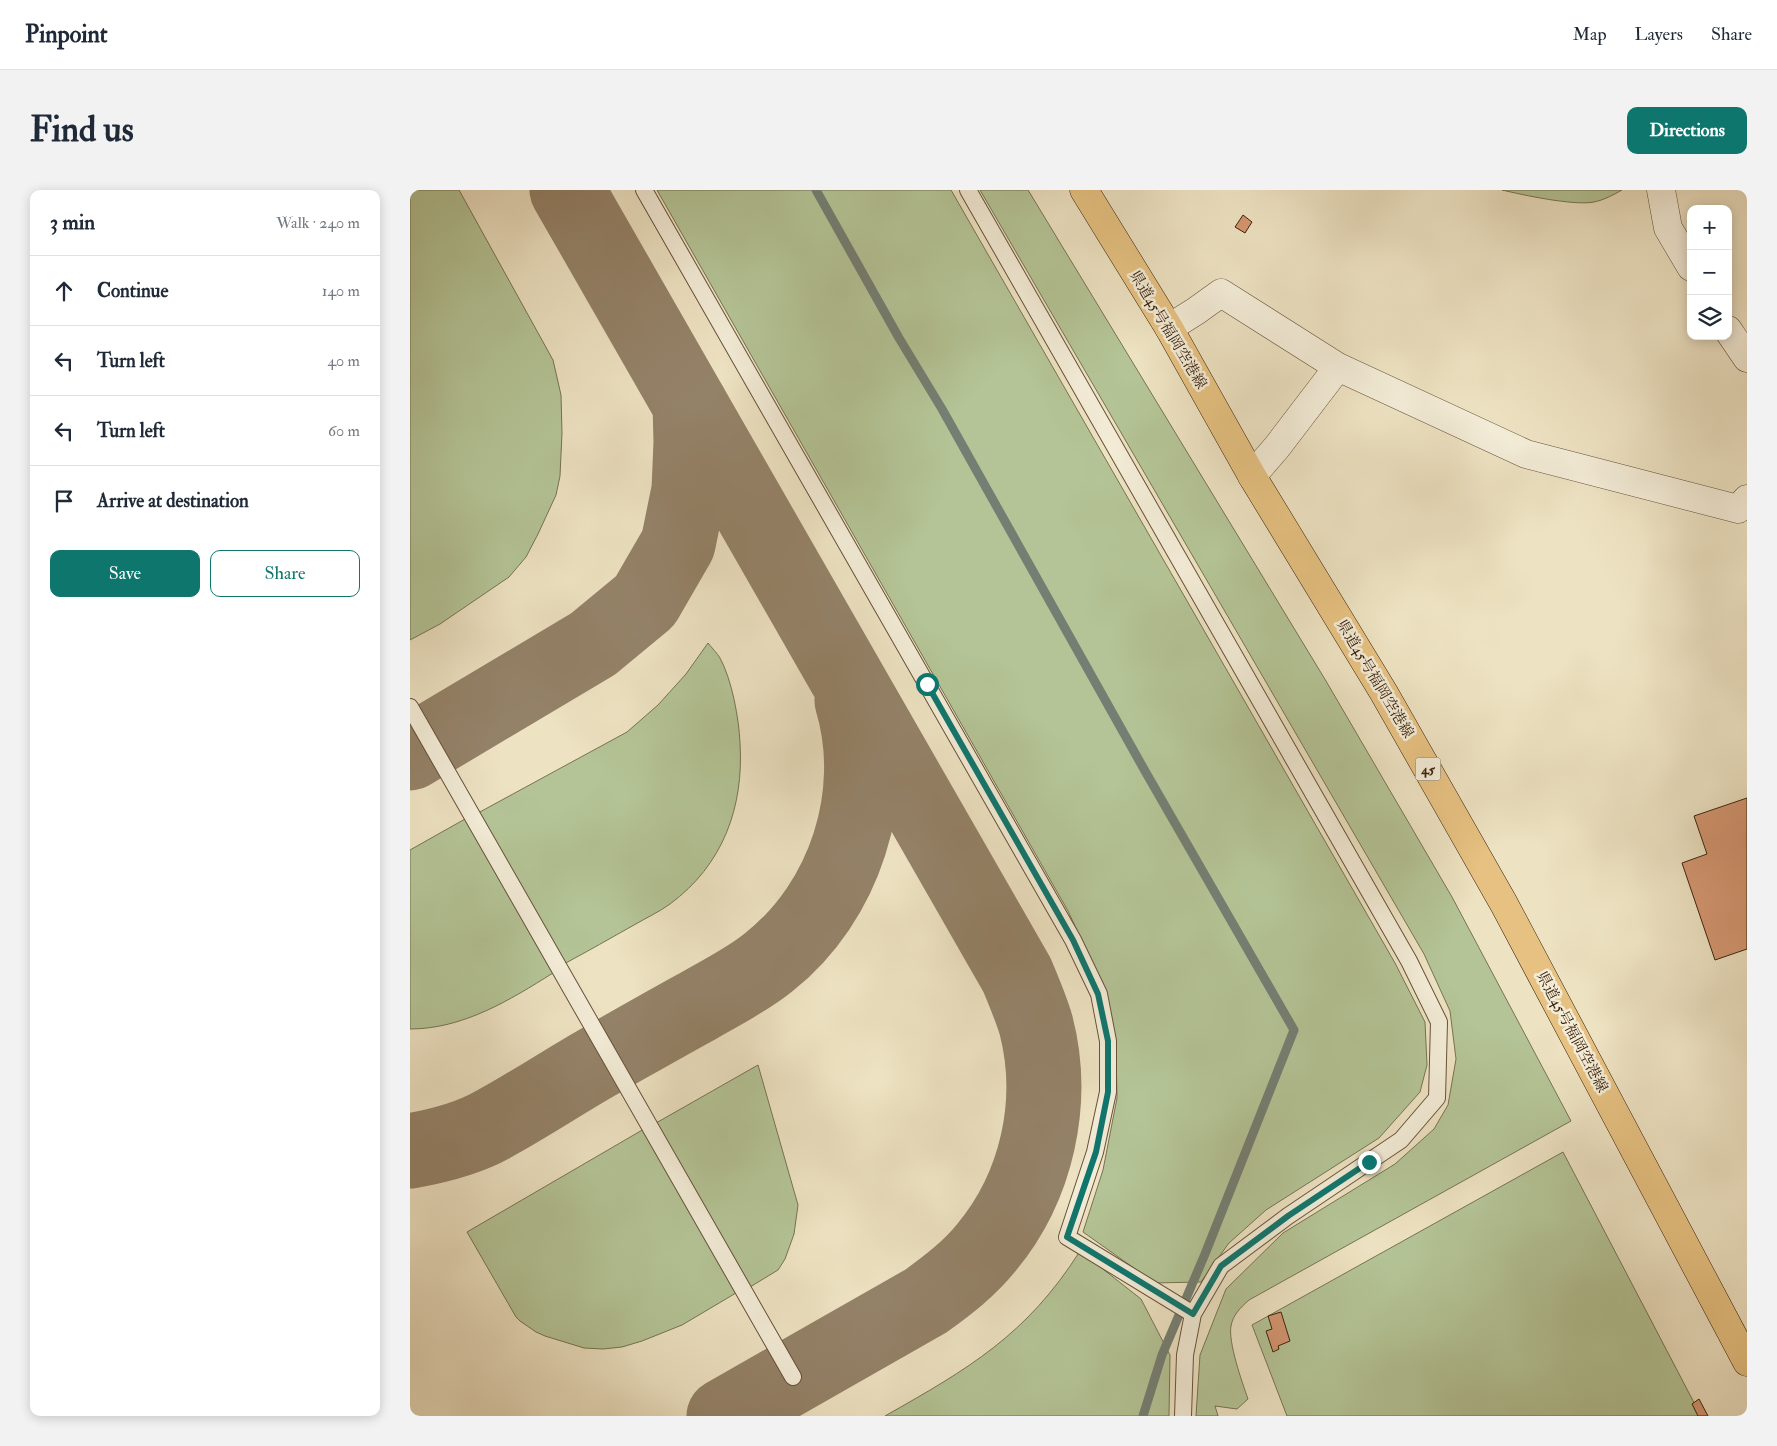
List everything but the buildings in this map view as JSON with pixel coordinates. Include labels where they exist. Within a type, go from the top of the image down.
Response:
[{"type":"main road","name":"県道45号福岡空港線","points":[[1084,190],[1168,328],[1252,476],[1384,693],[1504,904],[1747,1362]]},
{"type":"street","points":[[1661,190],[1668,228],[1687,260]]},
{"type":"street","points":[[1168,328],[1196,311],[1221,292],[1338,367],[1526,454],[1738,509],[1747,499]]},
{"type":"street","points":[[1732,336],[1747,358]]},
{"type":"street","points":[[1252,476],[1277,447],[1338,367]]},
{"type":"lane","points":[[644,190],[1068,931],[1098,994],[1108,1041],[1108,1092],[1096,1152],[1067,1237],[1193,1314]]},
{"type":"lane","points":[[968,190],[1410,961],[1439,1022],[1437,1098],[1401,1140],[1288,1216],[1221,1266],[1193,1314],[1185,1355],[1182,1416]]},
{"type":"lane","points":[[410,707],[793,1377]]},
{"type":"green space","points":[[410,190],[459,190],[553,360],[561,395],[562,433],[560,476],[556,495],[526,557],[509,577],[440,624],[410,640]]},
{"type":"green space","points":[[657,190],[951,190],[1395,963],[1425,1022],[1427,1065],[1420,1092],[1379,1138],[1266,1210],[1229,1243],[1201,1282],[1155,1283],[1083,1232],[1103,1170],[1117,1098],[1116,1052],[1095,969],[1068,911]]},
{"type":"green space","points":[[980,190],[1028,190],[1326,681],[1452,897],[1571,1121],[1249,1300],[1235,1315],[1231,1326],[1236,1362],[1248,1399],[1237,1409],[1215,1406],[1218,1416],[1196,1416],[1200,1355],[1226,1289],[1283,1233],[1395,1164],[1434,1129],[1448,1105],[1456,1059],[1450,1011],[1424,954]]},
{"type":"green space","points":[[1502,190],[1622,190],[1594,202],[1574,203]]},
{"type":"green space","points":[[708,643],[720,658],[728,677],[739,733],[740,767],[738,790],[734,812],[726,833],[704,871],[688,889],[670,904],[564,964],[478,813],[627,732],[658,705],[686,674]]},
{"type":"green space","points":[[465,819],[553,973],[503,1003],[485,1011],[449,1024],[430,1028],[410,1029],[410,850]]},
{"type":"green space","points":[[758,1065],[798,1205],[794,1234],[785,1259],[778,1270],[750,1287],[656,1123]]},
{"type":"green space","points":[[644,1129],[736,1293],[682,1325],[622,1347],[584,1348],[536,1332],[516,1317],[467,1232]]},
{"type":"green space","points":[[1563,1152],[1701,1416],[1287,1416],[1252,1325]]},
{"type":"green space","points":[[1080,1251],[1141,1299],[1170,1355],[1169,1416],[885,1416],[969,1365],[1017,1328],[1039,1306]]},
{"type":"waterway","points":[[816,190],[1294,1030],[1205,1254],[1162,1355],[1143,1416]]},
{"type":"taxiway","points":[[567,190],[1017,975],[1036,1025],[1042,1054],[1044,1084],[1042,1113],[1038,1142],[1030,1171],[1004,1224],[973,1263],[926,1301],[724,1416]]},
{"type":"taxiway","points":[[410,753],[593,644],[645,601],[678,544],[689,490],[690,404]]},
{"type":"taxiway","points":[[410,1151],[452,1141],[492,1125],[743,980],[769,962],[796,937],[818,909],[836,878],[849,844],[858,809],[862,773],[860,736],[852,701]]},
{"type":"route","points":[[927,684],[1073,940],[1098,994],[1108,1041],[1108,1092],[1096,1152],[1067,1237],[1193,1314],[1221,1266],[1288,1216],[1369,1162]]}]
